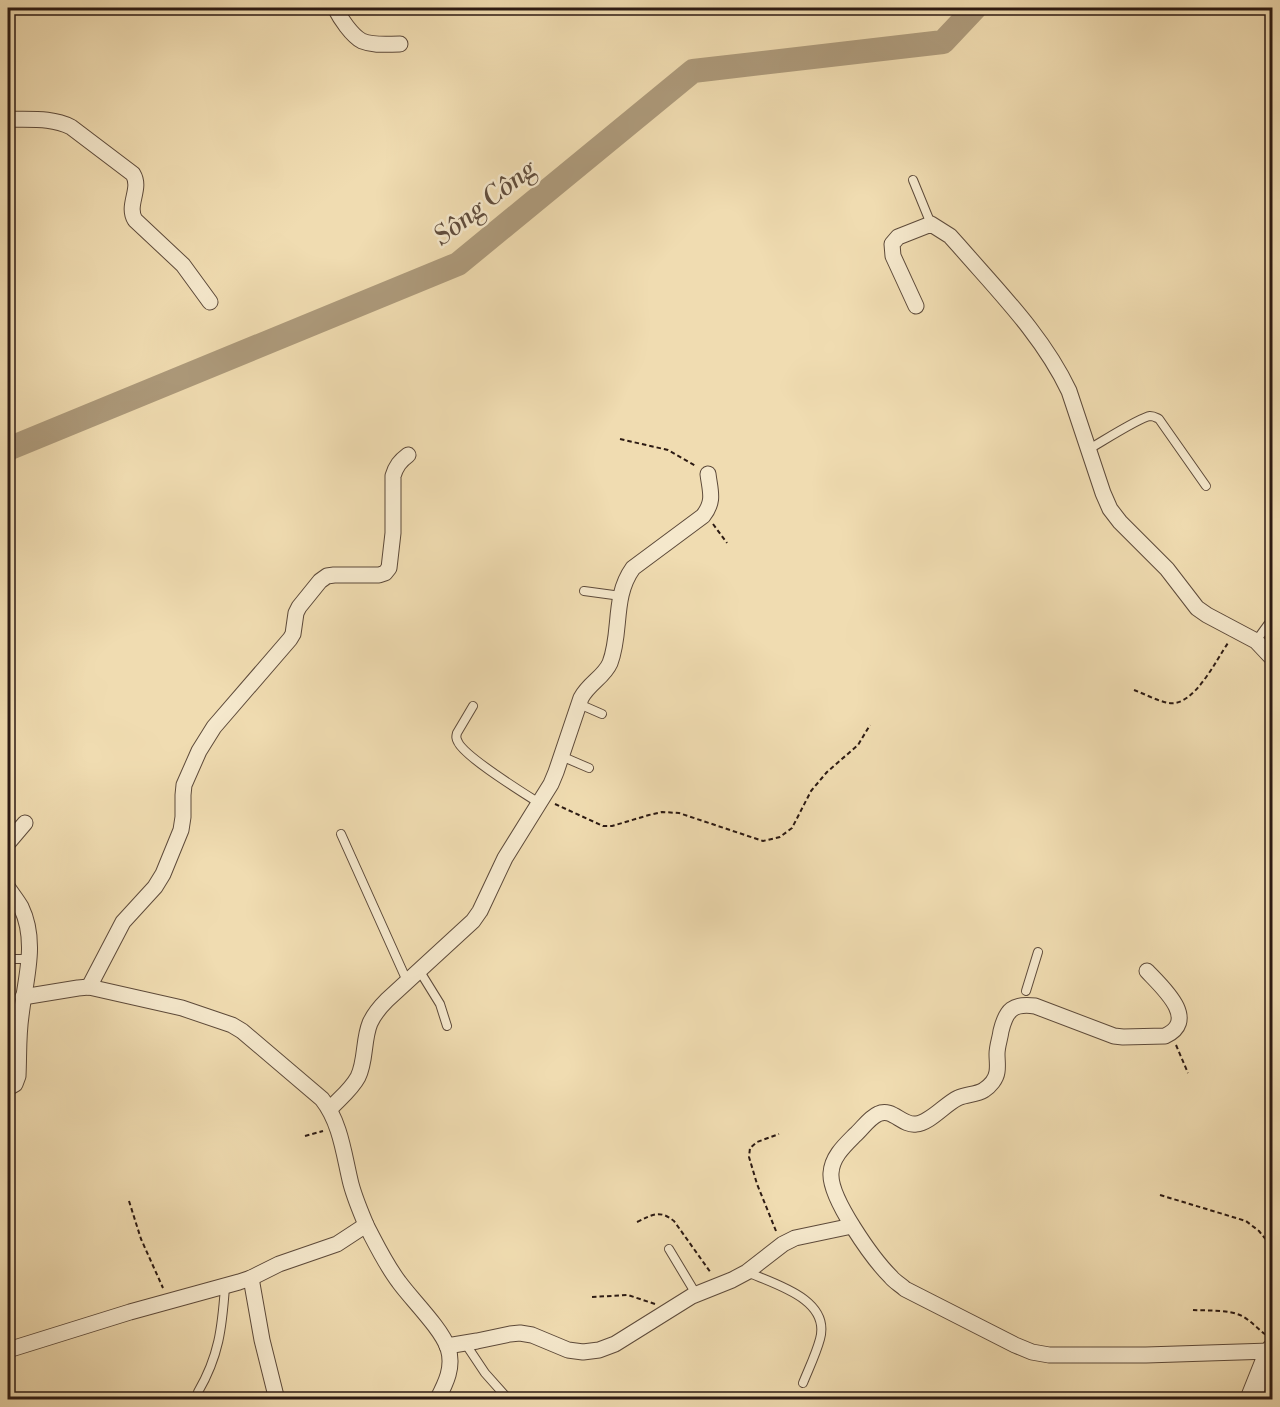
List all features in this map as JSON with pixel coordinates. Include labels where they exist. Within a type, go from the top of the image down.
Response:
[{"type":"street","points":[[335,8],[360,40],[375,44],[400,44]]},
{"type":"street","points":[[8,119],[51,120],[62,123],[71,127],[133,174],[136,186],[131,209],[135,220],[183,265],[210,302]]},
{"type":"street","points":[[916,306],[892,256],[892,244],[898,237],[931,224],[950,236],[1031,330],[1064,379],[1103,493],[1110,509],[1120,522],[1167,569],[1197,608],[1256,640],[1272,658]]},
{"type":"street","points":[[89,987],[123,922],[155,887],[163,874],[181,830],[184,785],[206,739],[290,639],[298,607],[327,576],[379,575],[385,573],[389,568],[393,534],[393,476],[395,468],[408,455]]},
{"type":"street","points":[[330,1109],[358,1077],[370,1024],[376,1012],[473,921],[480,911],[502,864],[551,784],[585,689],[604,674],[609,665],[613,654],[621,596],[626,578],[633,568],[709,508],[711,497],[708,474]]},
{"type":"street","points":[[8,843],[26,823]]},
{"type":"street","points":[[8,888],[27,922],[30,941],[20,1019],[18,1076],[15,1084],[8,1088]]},
{"type":"street","points":[[1147,971],[1175,1003],[1179,1020],[1171,1033],[1165,1036],[1114,1036],[1035,1006],[1025,999],[1008,1012],[1004,1019],[997,1051],[997,1072],[995,1079],[985,1089],[956,1099],[924,1122],[917,1124],[909,1124],[890,1113],[878,1114],[838,1152],[833,1162],[831,1184],[852,1226],[881,1267],[905,1289],[1015,1345],[1032,1352],[1049,1355],[1146,1355],[1272,1347],[1250,1400]]},
{"type":"street","points":[[23,997],[89,987],[182,1008],[232,1025],[322,1099],[330,1109],[337,1126],[352,1186],[366,1225],[392,1273],[441,1334],[447,1346],[451,1359],[449,1373],[437,1400]]},
{"type":"street","points":[[8,1350],[251,1278],[279,1264],[337,1244],[366,1225]]},
{"type":"street","points":[[447,1346],[520,1333],[532,1335],[568,1350],[583,1352],[599,1350],[615,1344],[696,1294],[747,1272],[783,1244],[795,1238],[852,1226]]},
{"type":"street","points":[[251,1278],[262,1341],[277,1400]]},
{"type":"lane","points":[[913,180],[931,224]]},
{"type":"lane","points":[[1089,449],[1148,416],[1154,417],[1159,419],[1206,486]]},
{"type":"lane","points":[[584,591],[621,596]]},
{"type":"lane","points":[[1256,640],[1272,619]]},
{"type":"lane","points":[[579,704],[602,714]]},
{"type":"lane","points":[[473,706],[457,733],[458,744],[469,755],[540,800]]},
{"type":"lane","points":[[561,756],[589,768]]},
{"type":"lane","points":[[341,834],[407,981]]},
{"type":"lane","points":[[1025,999],[1038,952]]},
{"type":"lane","points":[[8,959],[29,958]]},
{"type":"lane","points":[[419,970],[440,1004],[447,1026]]},
{"type":"lane","points":[[669,1249],[696,1294]]},
{"type":"lane","points":[[747,1272],[804,1298],[819,1316],[821,1337],[803,1383]]},
{"type":"lane","points":[[198,1392],[209,1373],[217,1346],[222,1323],[225,1287]]},
{"type":"lane","points":[[465,1343],[485,1373],[509,1400]]},
{"type":"path","points":[[620,439],[668,450],[708,474]]},
{"type":"path","points":[[705,513],[727,543]]},
{"type":"path","points":[[1134,690],[1170,704],[1183,700],[1197,691],[1236,630]]},
{"type":"path","points":[[540,800],[603,826],[612,826],[649,815],[679,813],[763,841],[773,840],[792,828],[812,791],[826,772],[858,746],[870,725]]},
{"type":"path","points":[[1171,1033],[1188,1073]]},
{"type":"path","points":[[305,1137],[337,1126]]},
{"type":"path","points":[[779,1134],[757,1142],[750,1148],[749,1156],[757,1184],[783,1244]]},
{"type":"path","points":[[1160,1195],[1245,1221],[1259,1231],[1272,1247]]},
{"type":"path","points":[[129,1201],[141,1239],[169,1301]]},
{"type":"path","points":[[637,1222],[655,1214],[665,1214],[674,1221],[720,1285]]},
{"type":"path","points":[[591,1297],[628,1295],[645,1299],[669,1311]]},
{"type":"path","points":[[1193,1310],[1230,1312],[1242,1316],[1272,1347]]},
{"type":"waterway","name":"Sông Công","points":[[8,449],[458,264],[693,71],[943,42],[975,8]]}]
